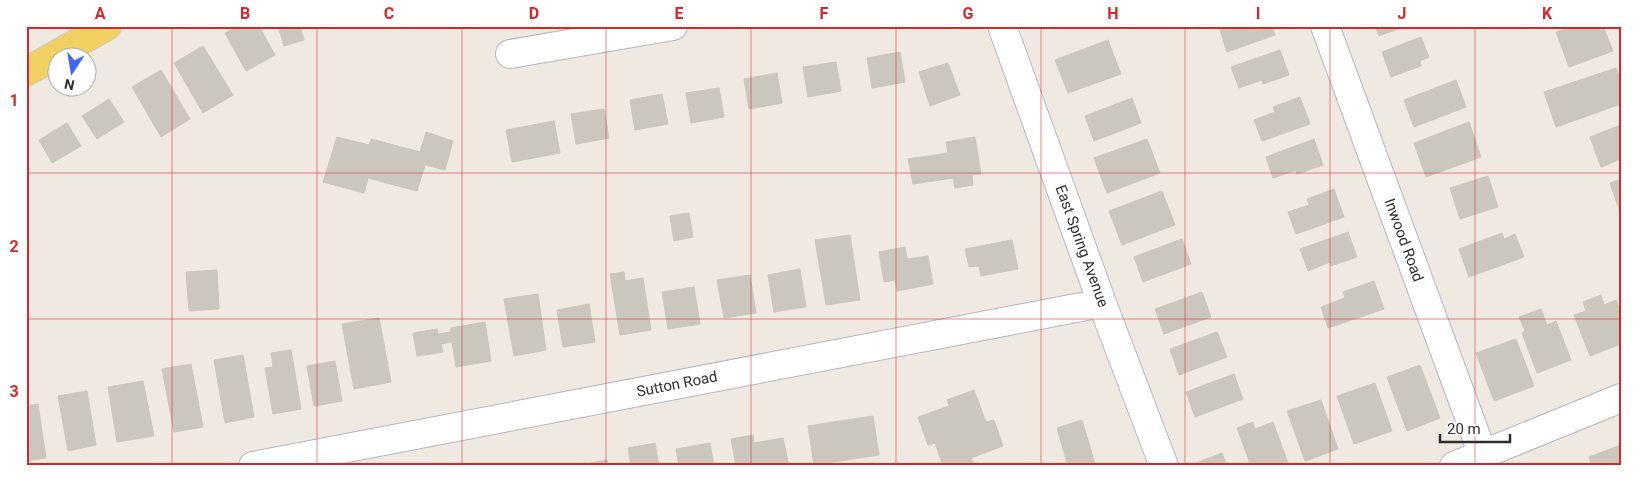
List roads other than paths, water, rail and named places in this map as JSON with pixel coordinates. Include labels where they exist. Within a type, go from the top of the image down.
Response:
[{"type":"main road","points":[[26,72],[107,26]]},
{"type":"street","points":[[510,54],[673,26]]},
{"type":"street","name":"East Spring Avenue","points":[[1002,26],[1102,303],[1164,466]]},
{"type":"street","name":"Inwood Road","points":[[1325,26],[1482,455]]},
{"type":"street","name":"Sutton Road","points":[[253,466],[1102,303]]},
{"type":"street","points":[[1454,466],[1621,398]]}]
